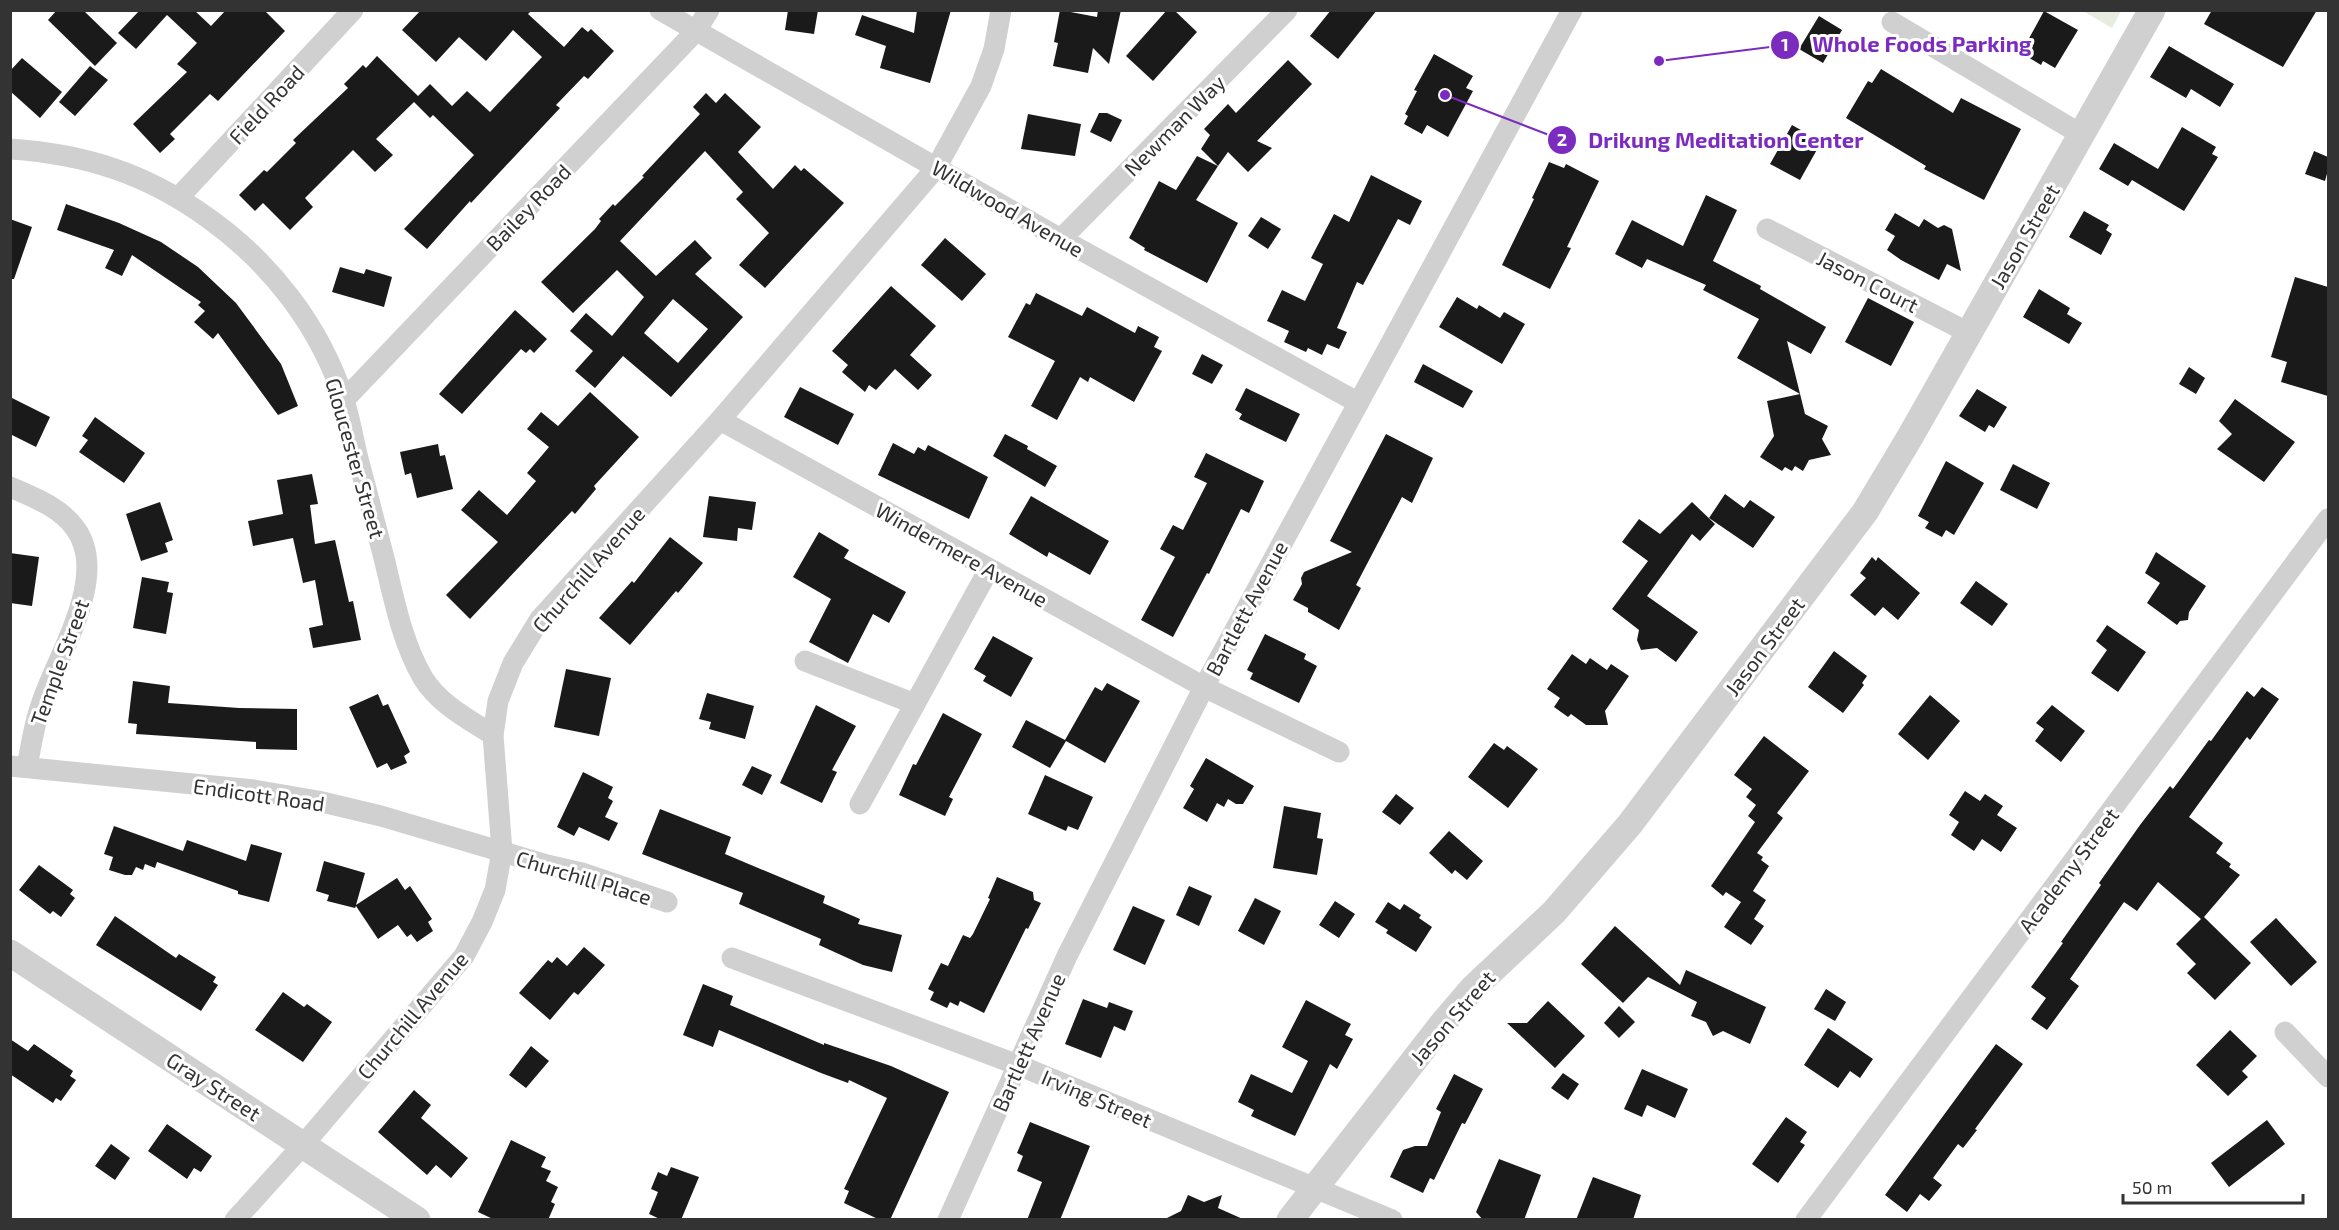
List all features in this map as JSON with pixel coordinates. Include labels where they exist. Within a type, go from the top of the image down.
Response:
[{"type":"street","name":"Field Road","points":[[179,197],[353,10]]},
{"type":"street","name":"Wildwood Avenue","points":[[660,10],[1061,239],[1357,402]]},
{"type":"street","name":"Bailey Road","points":[[344,400],[696,31],[709,10]]},
{"type":"street","name":"Churchill Avenue","points":[[235,1220],[303,1145],[464,956],[482,922],[495,890],[502,851],[493,735],[498,701],[513,663],[540,619],[720,420],[936,168],[981,86],[994,49],[1001,10]]},
{"type":"street","name":"Newman Way","points":[[1061,239],[1287,10]]},
{"type":"street","name":"Bartlett Avenue","points":[[948,1220],[1080,928],[1204,687],[1572,10]]},
{"type":"street","name":"Jason Street","points":[[1290,1220],[1450,1014],[1473,988],[1554,912],[1630,824],[1865,512],[1910,437],[2152,10]]},
{"type":"street","points":[[1892,22],[2082,135]]},
{"type":"street","name":"Gloucester Street","points":[[10,150],[44,152],[88,160],[137,176],[179,197],[222,228],[262,262],[291,297],[321,347],[344,400],[404,637],[424,680],[448,706],[493,735]]},
{"type":"street","name":"Jason Court","points":[[1767,230],[1969,333]]},
{"type":"street","name":"Windermere Avenue","points":[[720,420],[1204,687],[1339,752]]},
{"type":"street","name":"Temple Street","points":[[10,487],[60,513],[76,529],[84,549],[88,573],[83,599],[19,766]]},
{"type":"street","name":"Academy Street","points":[[1806,1220],[2328,519]]},
{"type":"street","points":[[860,804],[989,569]]},
{"type":"street","points":[[805,661],[915,704]]},
{"type":"street","name":"Endicott Road","points":[[19,766],[287,795],[381,816],[502,851]]},
{"type":"street","name":"Churchill Place","points":[[502,851],[582,873],[667,902]]},
{"type":"street","name":"Gray Street","points":[[10,953],[417,1220]]},
{"type":"street","name":"Irving Street","points":[[732,958],[1018,1065],[1392,1220]]},
{"type":"street","points":[[2285,1032],[2328,1077]]},
{"type":"shaded area","points":[[2083,11],[2121,11],[2112,28]]},
{"type":"building","points":[[57,10],[83,10],[117,43],[95,66],[48,20]]},
{"type":"building","points":[[140,10],[194,10],[211,26],[226,10],[264,10],[285,31],[218,101],[210,94],[170,134],[175,139],[160,153],[133,124],[187,72],[177,64],[197,43],[167,15],[136,49],[118,33]]},
{"type":"building","points":[[421,10],[532,10],[528,14],[564,47],[582,27],[588,32],[591,29],[614,51],[588,79],[584,76],[556,105],[560,108],[427,249],[404,229],[474,155],[433,115],[430,118],[414,102],[376,139],[393,155],[375,172],[353,150],[305,198],[313,207],[290,230],[263,203],[255,211],[239,195],[264,170],[267,172],[296,143],[293,140],[348,88],[344,84],[363,65],[366,68],[377,56],[418,96],[430,84],[452,106],[467,91],[490,112],[542,57],[513,30],[486,61],[459,37],[436,62],[402,30]]},
{"type":"building","points":[[788,10],[818,10],[814,34],[785,30]]},
{"type":"building","points":[[917,10],[951,10],[930,83],[880,68],[886,46],[855,35],[862,15],[914,33]]},
{"type":"building","points":[[1060,10],[1097,17],[1098,10],[1121,10],[1109,64],[1093,48],[1088,73],[1053,66],[1058,43],[1054,42]]},
{"type":"building","points":[[1167,10],[1174,10],[1197,32],[1153,81],[1126,56]]},
{"type":"building","points":[[1331,10],[1377,10],[1338,59],[1310,36]]},
{"type":"building","points":[[2212,10],[2317,10],[2283,67],[2204,24]]},
{"type":"building","points":[[2044,11],[2078,30],[2055,68],[2043,61],[2041,65],[2021,53]]},
{"type":"building","points":[[1819,16],[1842,30],[1823,63],[1799,49]]},
{"type":"building","points":[[2169,46],[2234,84],[2220,107],[2191,89],[2186,98],[2150,77]]},
{"type":"building","points":[[1434,54],[1473,76],[1466,88],[1473,91],[1448,137],[1427,125],[1422,134],[1404,124],[1408,116],[1405,114],[1417,91],[1414,90]]},
{"type":"building","points":[[22,58],[62,92],[40,118],[10,91],[10,71]]},
{"type":"building","points":[[1288,60],[1312,84],[1257,141],[1272,148],[1248,172],[1228,152],[1218,166],[1201,149],[1210,135],[1204,129],[1228,104],[1236,113]]},
{"type":"building","points":[[90,66],[108,80],[75,116],[59,102]]},
{"type":"building","points":[[1881,69],[1953,113],[1961,98],[2021,129],[1984,200],[1924,169],[1926,166],[1846,118],[1868,81],[1872,83]]},
{"type":"building","points":[[706,93],[716,103],[725,93],[761,127],[738,152],[773,189],[795,165],[801,171],[804,168],[844,203],[765,288],[739,265],[769,233],[736,199],[743,192],[705,151],[620,241],[656,276],[695,240],[712,258],[695,274],[743,317],[671,397],[623,356],[595,388],[575,371],[593,351],[570,331],[586,313],[612,336],[644,297],[617,270],[573,313],[541,282],[595,229],[601,221],[599,219],[644,177],[642,176],[700,114],[693,107]],"holes":[[[673,299],[708,329],[678,363],[644,333]]]},
{"type":"building","points":[[1099,113],[1107,113],[1122,120],[1111,142],[1090,132]]},
{"type":"building","points":[[1028,114],[1081,124],[1075,156],[1021,149]]},
{"type":"building","points":[[1792,125],[1815,138],[1812,142],[1819,146],[1800,180],[1770,164]]},
{"type":"building","points":[[2182,127],[2216,147],[2212,154],[2218,157],[2184,211],[2132,180],[2128,186],[2099,169],[2114,143],[2158,169]]},
{"type":"building","points":[[2314,151],[2328,157],[2325,181],[2305,174]]},
{"type":"building","points":[[1197,156],[1218,166],[1196,200],[1238,223],[1207,283],[1144,250],[1145,248],[1129,238],[1159,181],[1176,190]]},
{"type":"building","points":[[1549,162],[1564,168],[1566,164],[1599,181],[1567,247],[1571,248],[1550,289],[1502,265]]},
{"type":"building","points":[[1371,175],[1422,201],[1410,225],[1398,219],[1363,285],[1357,282],[1337,328],[1347,332],[1339,349],[1327,344],[1322,355],[1308,348],[1306,352],[1284,342],[1289,331],[1267,321],[1282,290],[1305,301],[1323,264],[1311,258],[1334,214],[1349,222]]},
{"type":"building","points":[[1706,195],[1737,210],[1713,261],[1761,286],[1760,289],[1826,327],[1811,354],[1787,341],[1805,414],[1828,426],[1822,439],[1831,455],[1809,460],[1803,471],[1795,466],[1792,471],[1785,467],[1782,471],[1760,457],[1774,436],[1767,401],[1800,394],[1737,358],[1759,319],[1703,290],[1706,285],[1647,259],[1642,268],[1615,254],[1632,220],[1683,246]]},
{"type":"building","points":[[66,204],[119,223],[161,242],[198,267],[236,303],[281,364],[298,406],[278,415],[218,333],[213,339],[194,322],[205,311],[198,305],[201,302],[132,255],[122,276],[105,268],[114,250],[57,230]]},
{"type":"building","points":[[2084,211],[2109,225],[2106,230],[2112,234],[2101,255],[2069,237]]},
{"type":"building","points":[[1895,213],[1919,227],[1924,219],[1938,228],[1944,225],[1952,229],[1961,271],[1947,264],[1939,280],[1887,250],[1895,236],[1885,230]]},
{"type":"building","points":[[1261,217],[1281,229],[1268,249],[1248,236]]},
{"type":"building","points":[[10,219],[32,227],[14,279],[10,279]]},
{"type":"building","points":[[945,238],[986,274],[962,301],[921,265]]},
{"type":"building","points":[[340,267],[364,274],[366,269],[392,277],[384,307],[332,292]]},
{"type":"building","points":[[2295,277],[2328,287],[2328,396],[2281,382],[2287,362],[2271,357]]},
{"type":"building","points":[[891,286],[936,326],[910,355],[932,375],[918,390],[895,369],[876,390],[869,385],[865,392],[842,372],[848,365],[832,351]]},
{"type":"building","points":[[2039,289],[2070,308],[2067,314],[2082,323],[2069,344],[2023,317]]},
{"type":"building","points":[[1036,293],[1082,316],[1087,307],[1135,333],[1138,326],[1159,337],[1154,347],[1162,351],[1134,402],[1090,377],[1088,382],[1080,377],[1057,420],[1031,406],[1055,361],[1008,337],[1026,303],[1030,305]]},
{"type":"building","points":[[1457,297],[1477,309],[1479,305],[1500,318],[1504,312],[1525,324],[1502,364],[1439,327]]},
{"type":"building","points":[[1868,298],[1914,322],[1891,366],[1845,342]]},
{"type":"building","points":[[515,310],[547,339],[534,353],[530,349],[526,353],[521,349],[462,414],[439,394]]},
{"type":"building","points":[[1202,354],[1223,365],[1212,384],[1192,374]]},
{"type":"building","points":[[1423,364],[1473,391],[1463,408],[1414,382]]},
{"type":"building","points":[[2189,367],[2205,378],[2196,394],[2179,384]]},
{"type":"building","points":[[800,387],[854,414],[838,445],[784,417]]},
{"type":"building","points":[[1246,388],[1300,414],[1286,442],[1239,419],[1242,414],[1235,410]]},
{"type":"building","points":[[1977,389],[2007,407],[1994,428],[1989,425],[1985,432],[1959,416]]},
{"type":"building","points":[[590,392],[639,437],[594,486],[596,489],[575,514],[572,511],[470,619],[446,595],[498,542],[461,510],[479,490],[507,515],[536,481],[527,473],[549,447],[527,429],[541,412],[558,426]]},
{"type":"building","points":[[10,397],[50,417],[36,447],[10,434]]},
{"type":"building","points":[[2235,399],[2295,442],[2264,482],[2217,449],[2232,434],[2219,421]]},
{"type":"building","points":[[95,417],[145,453],[124,483],[79,452],[88,440],[82,436]]},
{"type":"building","points":[[1005,434],[1028,446],[1027,449],[1057,466],[1045,487],[993,456]]},
{"type":"building","points":[[1386,434],[1433,458],[1412,503],[1402,497],[1356,585],[1361,588],[1339,630],[1308,612],[1308,608],[1293,600],[1302,584],[1301,578],[1304,572],[1352,552],[1330,541]]},
{"type":"building","points":[[893,443],[914,454],[918,447],[925,451],[928,445],[988,477],[969,519],[878,475]]},
{"type":"building","points":[[438,444],[440,456],[445,455],[453,489],[417,498],[411,473],[405,475],[400,452]]},
{"type":"building","points":[[1206,453],[1264,481],[1249,513],[1241,509],[1209,574],[1207,573],[1173,637],[1141,620],[1175,557],[1160,549],[1173,525],[1183,530],[1207,483],[1194,477]]},
{"type":"building","points":[[1946,461],[1984,483],[1954,535],[1946,530],[1942,537],[1925,528],[1929,522],[1918,516]]},
{"type":"building","points":[[2013,464],[2050,483],[2037,509],[2000,490]]},
{"type":"building","points":[[312,474],[318,504],[310,505],[315,544],[335,540],[349,602],[353,601],[361,640],[313,648],[309,628],[323,625],[315,580],[303,583],[293,538],[253,546],[248,521],[283,514],[277,480]]},
{"type":"building","points":[[1725,494],[1744,508],[1750,500],[1775,517],[1753,548],[1709,518]]},
{"type":"building","points":[[709,496],[756,502],[752,530],[738,528],[737,541],[703,537]]},
{"type":"building","points":[[1031,496],[1109,541],[1090,575],[1049,552],[1047,557],[1009,534]]},
{"type":"building","points":[[160,502],[173,540],[165,543],[168,552],[141,561],[126,514]]},
{"type":"building","points":[[1692,502],[1715,524],[1700,541],[1692,534],[1647,596],[1698,632],[1676,662],[1657,648],[1641,650],[1637,640],[1639,630],[1612,609],[1648,561],[1622,542],[1639,519],[1660,534]]},
{"type":"building","points":[[819,532],[849,550],[844,558],[906,592],[889,623],[873,614],[848,663],[809,642],[831,599],[793,577]]},
{"type":"building","points":[[670,537],[703,563],[630,645],[599,618],[632,581],[634,583]]},
{"type":"building","points":[[2156,552],[2206,586],[2189,612],[2188,620],[2180,621],[2177,625],[2147,603],[2160,583],[2145,573]]},
{"type":"building","points":[[10,553],[39,557],[32,606],[10,603]]},
{"type":"building","points":[[1872,557],[1876,561],[1878,557],[1920,593],[1898,620],[1883,607],[1875,616],[1850,595],[1866,578],[1860,573]]},
{"type":"building","points":[[142,577],[169,582],[167,592],[173,593],[166,634],[133,628]]},
{"type":"building","points":[[1976,581],[2008,604],[1992,626],[1960,603]]},
{"type":"building","points":[[2107,625],[2146,652],[2118,692],[2091,673],[2107,650],[2096,641]]},
{"type":"building","points":[[1265,634],[1306,654],[1304,659],[1317,666],[1299,703],[1250,679],[1253,673],[1247,670]]},
{"type":"building","points":[[993,636],[1033,658],[1011,697],[983,681],[986,676],[974,669]]},
{"type":"building","points":[[1834,651],[1867,676],[1862,683],[1864,685],[1843,713],[1808,687]]},
{"type":"building","points":[[1572,654],[1586,664],[1590,658],[1607,670],[1611,664],[1629,676],[1605,711],[1608,725],[1586,725],[1571,714],[1568,717],[1554,707],[1560,698],[1547,689]]},
{"type":"building","points":[[566,669],[611,678],[599,736],[554,727]]},
{"type":"building","points":[[133,681],[170,686],[168,703],[297,709],[297,750],[256,749],[256,742],[136,734],[137,724],[128,723]]},
{"type":"building","points":[[1107,683],[1140,701],[1105,763],[1066,741],[1050,768],[1012,747],[1026,720],[1065,740],[1095,687],[1102,691]]},
{"type":"building","points":[[2262,687],[2279,699],[2250,740],[2247,737],[2189,817],[2223,843],[2216,853],[2231,864],[2229,867],[2240,875],[2204,917],[2251,963],[2215,1000],[2187,973],[2196,964],[2176,944],[2201,919],[2158,882],[2137,911],[2124,902],[2070,979],[2079,986],[2047,1030],[2031,1019],[2046,998],[2031,987],[2101,885],[2099,883],[2170,786],[2173,789],[2247,691],[2254,697]]},
{"type":"building","points":[[707,693],[754,706],[745,739],[709,729],[711,722],[699,719]]},
{"type":"building","points":[[378,694],[383,706],[388,704],[410,752],[404,756],[407,763],[391,770],[387,763],[377,768],[349,707]]},
{"type":"building","points":[[1930,695],[1960,721],[1928,760],[1898,734]]},
{"type":"building","points":[[816,705],[856,726],[832,770],[837,772],[822,803],[780,783]]},
{"type":"building","points":[[2052,705],[2085,731],[2061,762],[2035,741],[2044,729],[2036,723]]},
{"type":"building","points":[[943,713],[982,734],[949,797],[953,799],[945,816],[899,795],[913,764],[916,765]]},
{"type":"building","points":[[1764,736],[1809,771],[1777,813],[1783,818],[1757,853],[1763,857],[1761,860],[1769,866],[1753,891],[1766,900],[1754,919],[1764,926],[1751,945],[1724,927],[1741,902],[1726,892],[1723,896],[1711,886],[1755,822],[1748,816],[1756,805],[1746,797],[1752,789],[1734,775]]},
{"type":"building","points":[[1494,743],[1504,750],[1507,746],[1538,769],[1508,808],[1468,777]]},
{"type":"building","points":[[1206,758],[1254,786],[1243,804],[1236,804],[1228,799],[1224,807],[1217,803],[1207,822],[1183,808],[1194,789],[1190,786]]},
{"type":"building","points":[[752,766],[772,775],[762,795],[742,785]]},
{"type":"building","points":[[583,772],[613,787],[608,798],[613,801],[605,817],[618,823],[609,841],[579,827],[574,836],[557,827]]},
{"type":"building","points":[[1045,775],[1093,797],[1078,830],[1068,826],[1066,831],[1028,814]]},
{"type":"building","points":[[1965,791],[1980,801],[1985,794],[2003,806],[1997,815],[2017,828],[2001,852],[1982,839],[1974,851],[1951,835],[1959,822],[1949,815]]},
{"type":"building","points":[[1396,794],[1414,808],[1400,825],[1382,812]]},
{"type":"building","points":[[1284,806],[1321,813],[1317,838],[1323,839],[1317,875],[1273,868]]},
{"type":"building","points":[[660,809],[731,837],[725,854],[825,896],[823,903],[860,919],[858,924],[902,935],[892,972],[863,965],[819,945],[821,939],[739,904],[743,893],[642,854]]},
{"type":"building","points":[[114,826],[183,851],[187,840],[246,861],[251,844],[282,853],[269,902],[238,894],[238,891],[157,862],[155,868],[145,864],[143,870],[136,867],[132,875],[109,870],[113,857],[104,854]]},
{"type":"building","points":[[1449,831],[1483,861],[1467,880],[1455,870],[1452,874],[1429,853]]},
{"type":"building","points":[[324,861],[365,873],[356,905],[397,878],[405,890],[410,886],[432,919],[428,922],[433,931],[417,942],[411,934],[407,937],[398,925],[378,939],[356,906],[355,908],[327,901],[329,895],[316,891]]},
{"type":"building","points":[[39,865],[73,890],[70,894],[75,898],[61,917],[53,911],[50,914],[19,890]]},
{"type":"building","points":[[997,877],[1033,892],[1034,900],[1041,903],[1028,929],[1026,928],[984,1013],[960,1001],[958,1006],[950,1002],[947,1008],[930,1000],[934,992],[928,989],[941,963],[948,966],[963,935],[970,938],[973,934],[990,899],[988,898]]},
{"type":"building","points":[[1189,886],[1212,896],[1199,926],[1176,915]]},
{"type":"building","points":[[1255,898],[1281,911],[1264,945],[1238,931]]},
{"type":"building","points":[[1335,901],[1355,914],[1339,938],[1319,925]]},
{"type":"building","points":[[1388,902],[1400,910],[1404,904],[1421,915],[1419,918],[1432,927],[1416,952],[1386,933],[1388,930],[1375,922]]},
{"type":"building","points":[[1133,906],[1165,920],[1145,965],[1113,950]]},
{"type":"building","points":[[115,916],[176,958],[179,954],[216,977],[213,982],[218,985],[201,1011],[96,945]]},
{"type":"building","points":[[2276,918],[2317,962],[2291,986],[2250,942]]},
{"type":"building","points":[[1615,926],[1680,985],[1686,970],[1766,1007],[1750,1044],[1723,1031],[1713,1036],[1706,1022],[1691,1016],[1697,1002],[1648,977],[1623,1003],[1581,964]]},
{"type":"building","points":[[584,947],[605,965],[578,995],[574,992],[550,1020],[519,993],[548,960],[552,963],[557,957],[567,966]]},
{"type":"building","points":[[703,984],[733,996],[730,1005],[824,1045],[824,1043],[891,1066],[949,1092],[890,1220],[880,1220],[844,1203],[849,1191],[844,1189],[887,1098],[849,1080],[848,1083],[821,1073],[719,1030],[713,1047],[683,1035]]},
{"type":"building","points":[[1826,989],[1846,1002],[1835,1021],[1814,1009]]},
{"type":"building","points":[[283,992],[304,1007],[307,1004],[332,1022],[303,1062],[255,1030]]},
{"type":"building","points":[[1083,999],[1107,1008],[1109,1002],[1133,1011],[1125,1031],[1114,1026],[1101,1058],[1065,1044]]},
{"type":"building","points":[[1306,1000],[1351,1024],[1345,1035],[1353,1039],[1337,1069],[1330,1064],[1295,1136],[1251,1116],[1254,1110],[1238,1102],[1251,1074],[1292,1093],[1308,1061],[1282,1047]]},
{"type":"building","points":[[1548,1001],[1585,1036],[1555,1068],[1507,1023],[1527,1023]]},
{"type":"building","points":[[1619,1006],[1635,1022],[1619,1038],[1604,1023]]},
{"type":"building","points":[[1828,1028],[1873,1059],[1860,1078],[1850,1071],[1838,1088],[1804,1065]]},
{"type":"building","points":[[2230,1030],[2257,1056],[2242,1071],[2248,1077],[2228,1096],[2196,1065]]},
{"type":"building","points":[[10,1039],[28,1051],[34,1044],[73,1071],[70,1076],[76,1080],[61,1101],[56,1098],[53,1103],[10,1074]]},
{"type":"building","points":[[1996,1044],[2023,1064],[1963,1148],[1958,1144],[1933,1178],[1942,1185],[1929,1201],[1920,1194],[1907,1212],[1885,1195]]},
{"type":"building","points":[[531,1046],[549,1061],[526,1088],[509,1075]]},
{"type":"building","points":[[1642,1069],[1688,1089],[1675,1118],[1647,1105],[1642,1117],[1624,1109]]},
{"type":"building","points":[[1563,1073],[1579,1084],[1568,1100],[1551,1088]]},
{"type":"building","points":[[1454,1074],[1483,1089],[1465,1124],[1462,1123],[1434,1180],[1430,1178],[1423,1193],[1390,1177],[1403,1150],[1415,1146],[1427,1146],[1441,1112],[1436,1109]]},
{"type":"building","points":[[414,1090],[431,1105],[421,1118],[468,1158],[451,1178],[436,1165],[427,1175],[378,1132]]},
{"type":"building","points":[[1786,1117],[1807,1132],[1800,1142],[1805,1145],[1778,1183],[1752,1164]]},
{"type":"building","points":[[2267,1120],[2285,1144],[2229,1187],[2211,1163]]},
{"type":"building","points":[[1030,1122],[1090,1146],[1060,1220],[1027,1220],[1042,1182],[1017,1171],[1023,1156],[1017,1153]]},
{"type":"building","points":[[167,1124],[212,1156],[201,1172],[194,1168],[187,1179],[148,1151]]},
{"type":"building","points":[[511,1140],[546,1157],[541,1167],[551,1171],[546,1181],[558,1187],[551,1202],[555,1204],[548,1220],[495,1220],[478,1212]]},
{"type":"building","points":[[111,1144],[130,1158],[115,1180],[95,1166]]},
{"type":"building","points":[[1499,1159],[1541,1175],[1524,1220],[1483,1220],[1476,1212]]},
{"type":"building","points":[[671,1167],[699,1177],[681,1220],[662,1220],[649,1214],[658,1192],[651,1189],[658,1172],[667,1176]]},
{"type":"building","points":[[1593,1177],[1641,1195],[1633,1220],[1576,1220]]},
{"type":"building","points":[[1188,1195],[1204,1202],[1222,1195],[1218,1208],[1245,1220],[1163,1220],[1181,1211]]},
{"type":"place","name":"Whole Foods Parking","points":[[1659,61]]},
{"type":"place","name":"Drikung Meditation Center","points":[[1445,95]]}]
